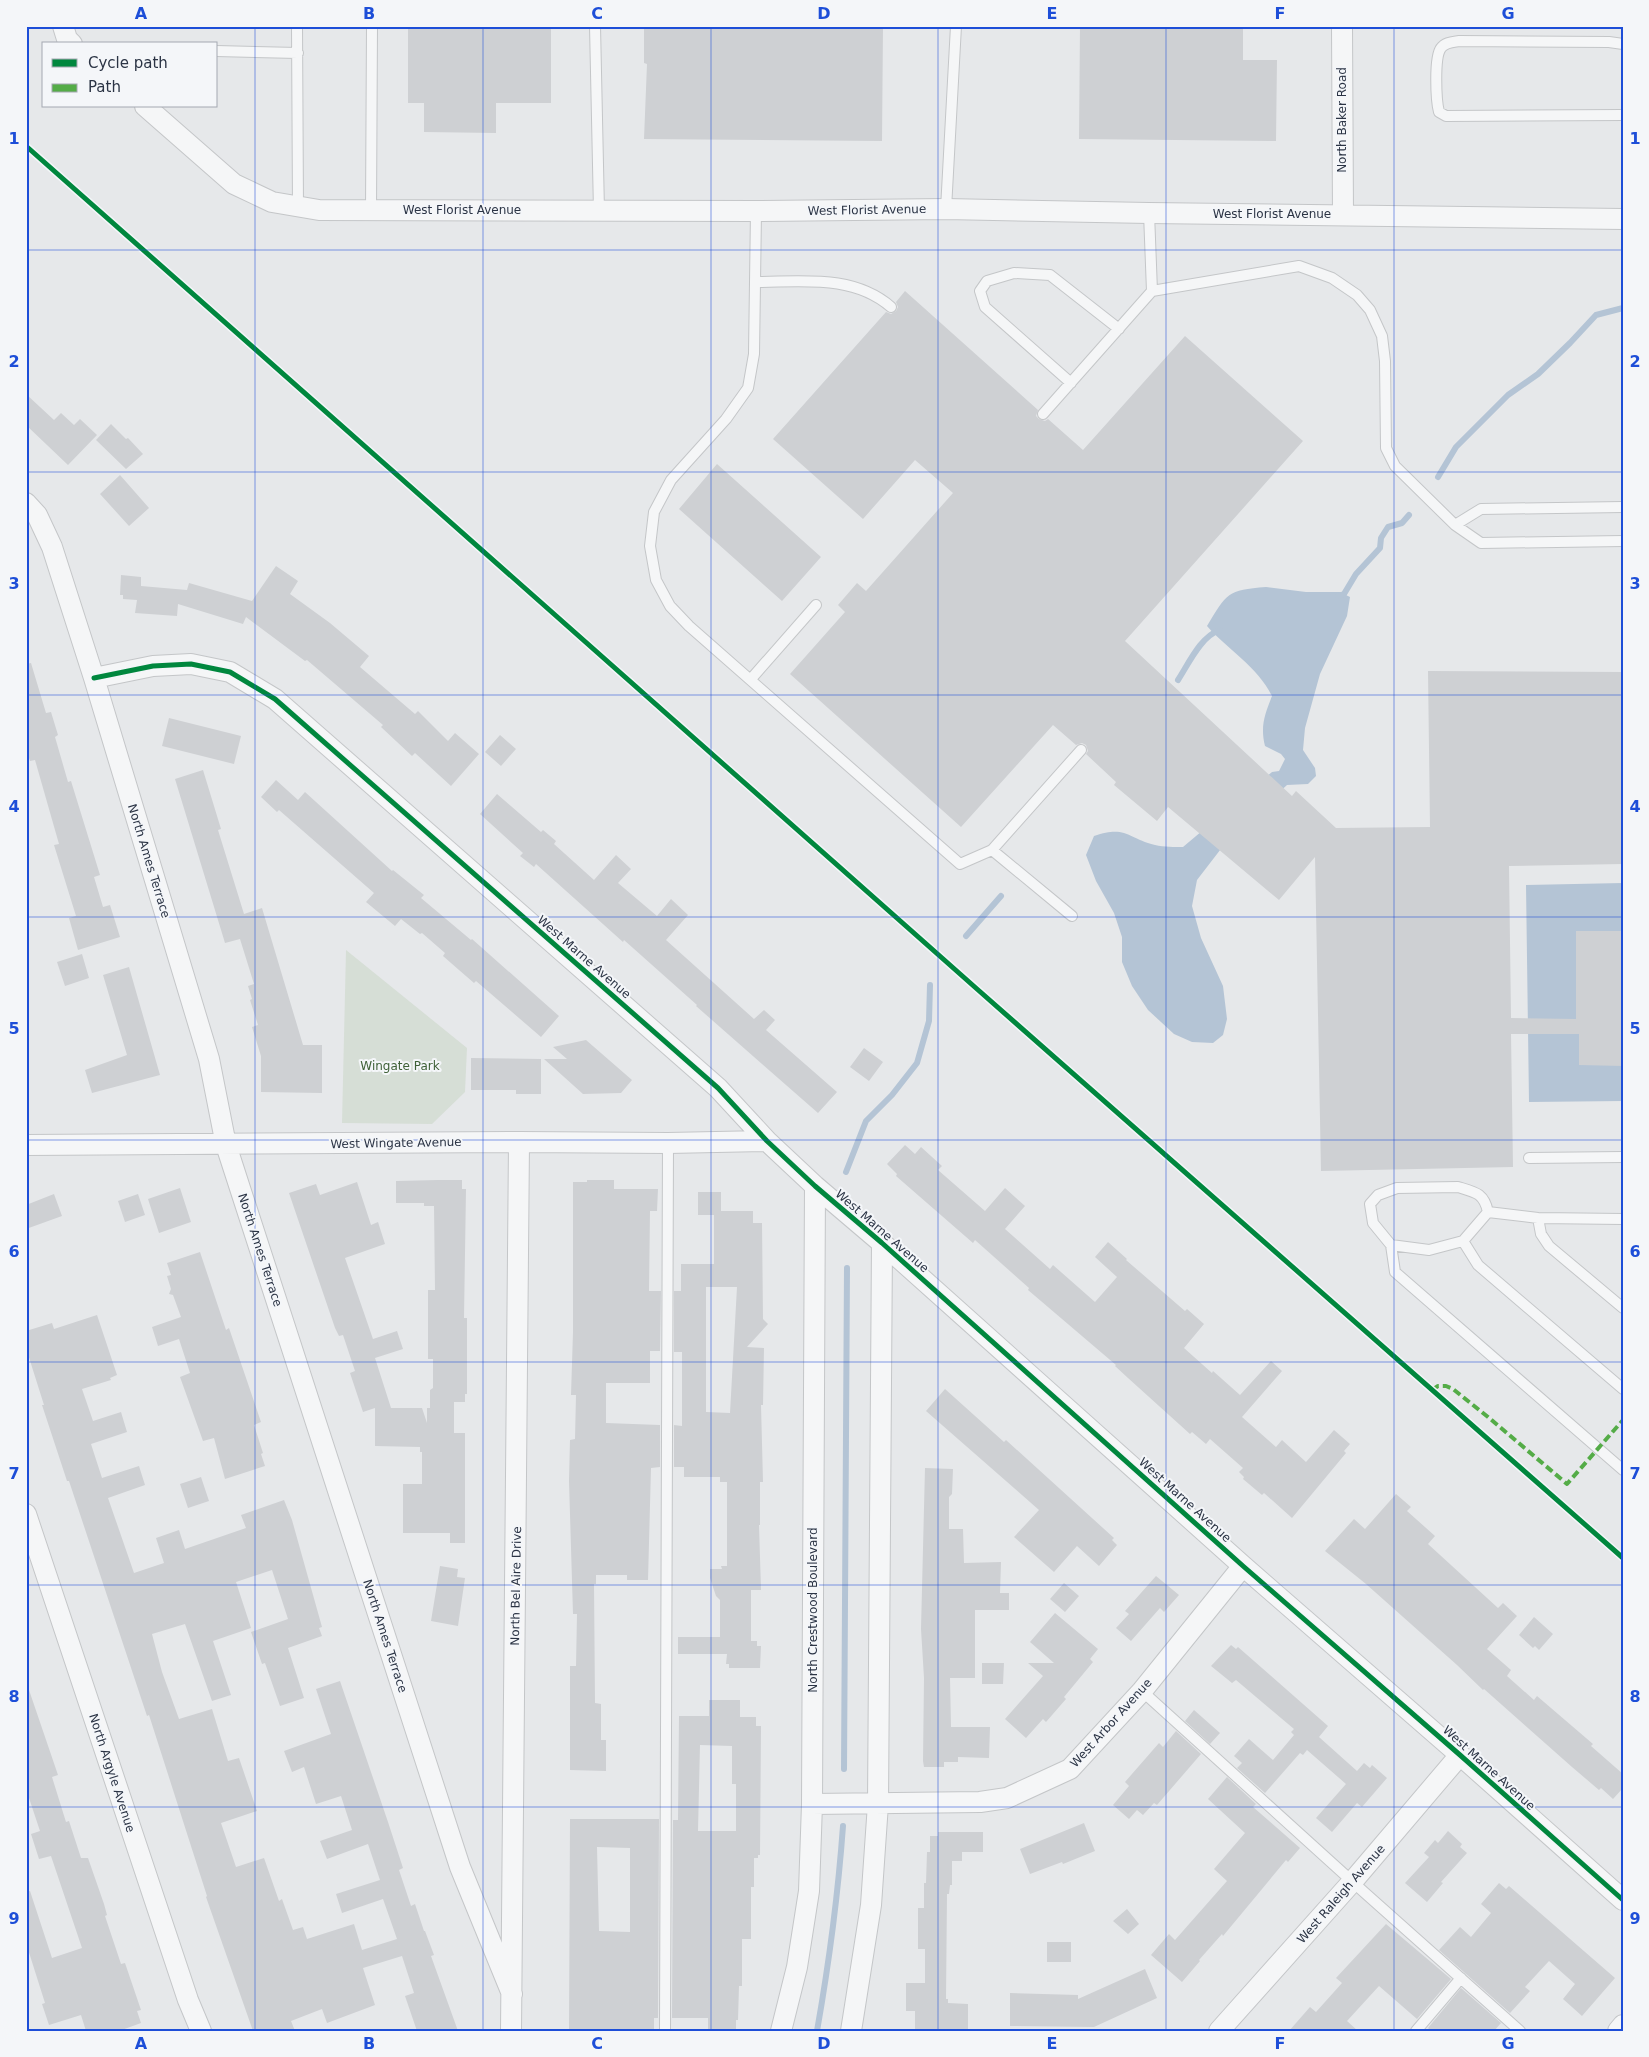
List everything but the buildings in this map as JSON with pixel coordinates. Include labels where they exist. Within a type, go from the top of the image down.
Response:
[{"type":"street","points":[[63,26],[67,39],[70,42]]},
{"type":"street","name":"North Baker Road","points":[[1342,26],[1343,215]]},
{"type":"street","name":"West Florist Avenue","points":[[146,108],[234,184],[272,202],[298,208],[599,211],[946,209],[1150,214],[1623,218]]},
{"type":"street","name":"North Ames Terrace","points":[[26,503],[37,515],[52,547],[94,678],[209,1059],[226,1145],[460,1867],[512,1994]]},
{"type":"street","name":"West Marne Avenue","points":[[94,678],[153,666],[191,664],[230,672],[275,699],[718,1088],[767,1141],[815,1186],[882,1242],[1243,1566],[1623,1900]]},
{"type":"street","name":"West Wingate Avenue","points":[[26,1145],[767,1141]]},
{"type":"street","name":"North Bel Aire Drive","points":[[511,2031],[520,1142]]},
{"type":"street","name":"North Crestwood Boulevard","points":[[782,2031],[797,1967],[809,1891],[812,1804],[815,1186]]},
{"type":"street","points":[[851,2031],[871,1905],[878,1804],[882,1242]]},
{"type":"street","name":"North Argyle Avenue","points":[[26,1514],[200,2031]]},
{"type":"street","name":"West Arbor Avenue","points":[[812,1804],[980,1802],[1007,1798],[1070,1769],[1142,1691],[1243,1566]]},
{"type":"street","name":"West Raleigh Avenue","points":[[1220,2031],[1352,1882],[1460,1755]]},
{"type":"street","points":[[1618,2031],[1623,2025]]},
{"type":"lane","points":[[297,26],[298,208]]},
{"type":"lane","points":[[371,210],[372,26]]},
{"type":"lane","points":[[595,26],[599,211]]},
{"type":"lane","points":[[946,209],[956,26]]},
{"type":"lane","points":[[1623,44],[1599,42],[1448,42],[1441,48],[1438,59],[1437,95],[1439,112],[1446,116],[1623,116]]},
{"type":"lane","points":[[218,51],[298,53]]},
{"type":"lane","points":[[756,211],[754,354],[748,388],[726,419],[671,480],[654,512],[650,546],[656,580],[670,606],[689,626],[960,864],[992,850],[1081,750]]},
{"type":"lane","points":[[1150,214],[1152,291]]},
{"type":"lane","points":[[1043,414],[1152,291],[1298,266],[1332,278],[1357,295],[1370,310],[1382,336],[1385,361],[1386,448],[1395,466],[1455,525],[1481,543],[1623,541]]},
{"type":"lane","points":[[1071,383],[985,307],[980,291],[987,281],[1014,273],[1050,275],[1119,329]]},
{"type":"lane","points":[[755,282],[834,282],[853,285],[872,293],[891,307]]},
{"type":"lane","points":[[1455,525],[1481,509],[1623,506]]},
{"type":"lane","points":[[750,679],[816,606]]},
{"type":"lane","points":[[992,850],[1072,916]]},
{"type":"lane","points":[[665,2031],[668,1143]]},
{"type":"lane","points":[[1529,1158],[1623,1158]]},
{"type":"lane","points":[[1488,1212],[1485,1201],[1476,1192],[1458,1187],[1397,1188],[1378,1195],[1370,1204],[1372,1223],[1391,1245],[1394,1272],[1623,1470]]},
{"type":"lane","points":[[1488,1212],[1538,1218],[1623,1219]]},
{"type":"lane","points":[[1391,1245],[1429,1250],[1463,1241],[1488,1212]]},
{"type":"lane","points":[[1538,1218],[1542,1234],[1550,1246],[1623,1308]]},
{"type":"lane","points":[[1463,1241],[1478,1265],[1623,1389]]},
{"type":"lane","points":[[1142,1691],[1352,1882],[1520,2031]]},
{"type":"lane","points":[[1416,2031],[1461,1978]]},
{"type":"green space","name":"Wingate Park","points":[[346,950],[467,1048],[465,1092],[432,1124],[342,1123]]},
{"type":"water","points":[[1266,587],[1306,592],[1340,592],[1350,597],[1347,616],[1320,674],[1305,728],[1303,750],[1315,768],[1316,776],[1308,784],[1287,785],[1227,841],[1197,880],[1192,906],[1201,938],[1223,986],[1227,1019],[1223,1035],[1213,1043],[1192,1042],[1174,1034],[1148,1010],[1132,986],[1122,962],[1122,937],[1114,913],[1096,881],[1086,855],[1094,836],[1113,832],[1120,832],[1155,845],[1183,847],[1272,772],[1279,771],[1285,759],[1281,754],[1265,746],[1263,732],[1264,720],[1272,696],[1266,685],[1250,667],[1207,626],[1219,606],[1229,595],[1243,590]]},
{"type":"water","points":[[1623,883],[1623,1101],[1529,1102],[1526,885]]},
{"type":"waterway","points":[[1438,477],[1456,447],[1508,395],[1538,374],[1596,315],[1623,308]]},
{"type":"waterway","points":[[1338,596],[1344,594],[1356,574],[1380,548],[1381,538],[1388,527],[1402,523],[1409,515]]},
{"type":"waterway","points":[[1178,680],[1201,644],[1213,633],[1220,630]]},
{"type":"waterway","points":[[966,936],[1001,896]]},
{"type":"waterway","points":[[846,1172],[866,1121],[892,1095],[917,1063],[929,1021],[930,985]]},
{"type":"waterway","points":[[844,1769],[847,1268]]},
{"type":"waterway","points":[[817,2031],[833,1929],[843,1826]]},
{"type":"marked path","points":[[1432,1390],[1438,1386],[1446,1386],[1453,1389],[1567,1484],[1623,1420]]},
{"type":"cycle path","points":[[26,146],[977,989],[1623,1558]]},
{"type":"cycle path","points":[[94,678],[153,666],[191,664],[230,672],[275,699],[718,1088],[767,1141],[815,1186],[882,1243],[1243,1566],[1623,1900]]}]
